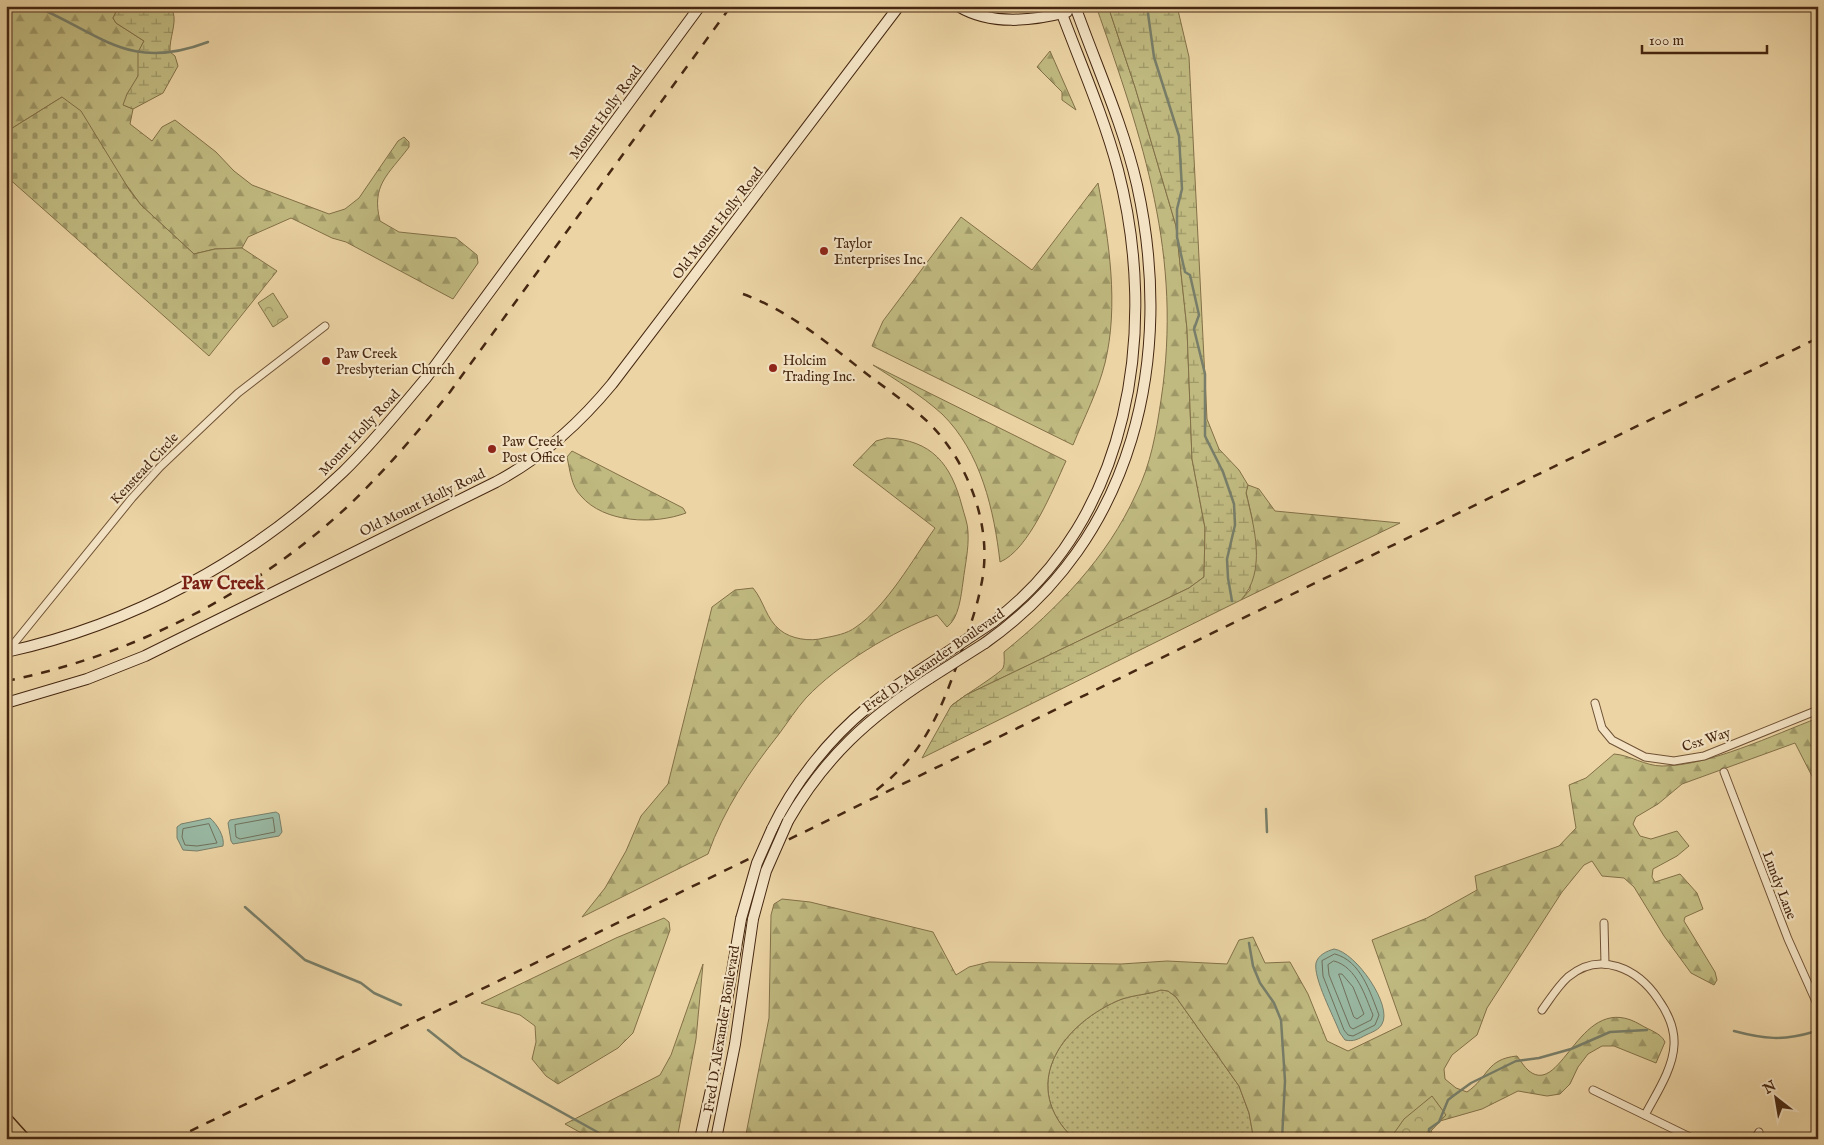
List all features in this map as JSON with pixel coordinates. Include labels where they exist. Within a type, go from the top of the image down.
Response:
[{"type":"main road","name":"Mount Holly Road","points":[[7,652],[82,631],[132,611],[178,589],[257,541],[338,476],[388,424],[426,378],[700,6]]},
{"type":"main road","name":"Old Mount Holly Road","points":[[6,703],[87,679],[146,656],[496,482],[543,453],[592,407],[612,384],[899,6]]},
{"type":"main road","points":[[958,6],[982,16],[1024,20],[1060,10],[1076,8]]},
{"type":"main road","name":"Fred D. Alexander Boulevard","points":[[716,1139],[735,1044],[753,919],[764,876],[788,821],[818,774],[850,738],[884,709],[985,643],[1022,614],[1060,575],[1094,527],[1124,466],[1141,408],[1145,384],[1149,337],[1150,288],[1140,206],[1123,138],[1076,8]]},
{"type":"main road","name":"Fred D. Alexander Boulevard","points":[[700,1139],[714,1076],[741,919],[757,863],[772,829],[793,791],[842,730],[880,697],[993,622],[1017,602],[1050,566],[1070,538],[1090,504],[1108,466],[1120,431],[1132,373],[1135,307],[1134,278],[1126,206],[1108,140],[1060,10]]},
{"type":"main road","points":[[6,1119],[24,1139]]},
{"type":"street","name":"Kenstead Circle","points":[[7,652],[132,498],[160,467],[238,392],[325,326]]},
{"type":"street","name":"Csx Way","points":[[1595,703],[1602,728],[1612,740],[1644,757],[1674,761],[1704,756],[1818,710]]},
{"type":"street","name":"Lundy Lane","points":[[1724,772],[1777,912],[1818,1006]]},
{"type":"street","points":[[1604,923],[1605,964]]},
{"type":"street","points":[[1542,1010],[1570,976],[1588,967],[1605,964],[1621,967],[1644,981],[1662,1004],[1672,1024],[1675,1042],[1673,1055],[1645,1114]]},
{"type":"street","points":[[1593,1090],[1694,1139]]},
{"type":"green space","points":[[9,6],[119,6],[113,18],[116,23],[144,41],[139,52],[138,76],[124,105],[133,109],[130,124],[152,141],[162,127],[175,120],[216,152],[234,171],[252,185],[329,214],[345,209],[359,198],[398,141],[404,137],[409,142],[409,147],[388,173],[380,189],[378,209],[380,221],[399,232],[456,238],[477,255],[478,263],[453,299],[346,242],[332,238],[291,218],[248,237],[242,248],[215,249],[194,254],[141,205],[62,97],[6,132],[6,10]]},
{"type":"green space","points":[[119,6],[160,6],[173,12],[174,16],[170,52],[175,56],[178,66],[163,93],[133,109],[123,105],[127,94],[138,76],[138,52],[144,41],[116,23],[113,18]]},
{"type":"green space","points":[[1096,6],[1108,6],[1135,87],[1176,226],[1187,329],[1192,459],[1205,528],[1204,577],[1189,588],[967,695],[1001,671],[1004,665],[1004,652],[1062,600],[1096,561],[1111,540],[1136,494],[1146,471],[1155,436],[1161,400],[1166,347],[1167,297],[1162,247],[1154,199],[1143,152]]},
{"type":"green space","points":[[1108,6],[1177,6],[1189,57],[1207,419],[1219,449],[1239,470],[1248,485],[1246,493],[1255,534],[1256,548],[1254,576],[1241,600],[922,758],[951,706],[966,695],[1189,588],[1204,577],[1205,528],[1192,459],[1187,329],[1176,226],[1135,87]]},
{"type":"green space","points":[[1050,51],[1076,110],[1062,100],[1062,92],[1037,67]]},
{"type":"green space","points":[[62,97],[81,111],[130,191],[141,205],[194,254],[215,249],[242,248],[277,271],[209,356],[6,176],[6,132]]},
{"type":"green space","points":[[1098,183],[1106,227],[1111,273],[1112,296],[1109,341],[1105,363],[1095,394],[1073,445],[872,346],[883,321],[961,217],[1032,270]]},
{"type":"green space","points":[[273,293],[288,317],[273,327],[258,303]]},
{"type":"green space","points":[[873,365],[1066,461],[1039,517],[1021,545],[1011,555],[1000,562],[994,522],[983,483],[967,446],[955,429],[926,400]]},
{"type":"green space","points":[[887,438],[903,440],[928,449],[945,467],[957,491],[967,522],[968,538],[967,557],[959,606],[951,623],[947,627],[937,615],[920,622],[885,639],[834,673],[802,702],[758,762],[738,791],[714,837],[708,854],[582,917],[605,888],[626,851],[641,816],[668,784],[712,607],[735,590],[753,588],[771,621],[790,636],[813,640],[845,633],[867,618],[889,595],[935,528],[853,465],[876,441]]},
{"type":"green space","points":[[572,451],[683,508],[686,513],[673,517],[645,520],[630,519],[603,512],[591,505],[575,488],[567,457]]},
{"type":"green space","points":[[1248,485],[1259,489],[1275,511],[1400,523],[1241,600],[1250,590],[1252,518],[1246,492]]},
{"type":"green space","points":[[1818,718],[1818,784],[1815,782],[1795,743],[1682,784],[1658,804],[1636,817],[1633,824],[1640,836],[1651,839],[1677,831],[1689,846],[1677,856],[1653,869],[1652,877],[1655,882],[1680,874],[1697,893],[1703,909],[1685,917],[1684,921],[1715,972],[1717,980],[1714,985],[1691,973],[1664,936],[1634,887],[1624,878],[1602,876],[1592,861],[1584,865],[1562,892],[1487,1008],[1477,1035],[1452,1055],[1444,1069],[1445,1079],[1456,1088],[1467,1092],[1493,1065],[1507,1058],[1517,1056],[1529,1071],[1541,1075],[1552,1070],[1588,1030],[1603,1020],[1620,1017],[1641,1025],[1658,1034],[1663,1039],[1665,1042],[1656,1063],[1614,1046],[1602,1046],[1588,1054],[1578,1067],[1570,1084],[1560,1094],[1547,1096],[1518,1091],[1482,1109],[1433,1123],[1428,1139],[1250,1139],[1253,1135],[1249,1113],[1239,1086],[1176,997],[1168,991],[1161,990],[1127,997],[1096,1012],[1078,1026],[1063,1042],[1053,1060],[1048,1079],[1049,1099],[1058,1119],[1074,1139],[745,1139],[769,1018],[771,915],[774,904],[782,899],[810,902],[933,932],[956,975],[969,967],[989,962],[1121,964],[1167,961],[1227,964],[1239,940],[1253,937],[1265,963],[1290,962],[1308,994],[1327,1041],[1348,1051],[1402,1025],[1372,940],[1427,918],[1477,890],[1475,876],[1559,846],[1576,828],[1569,785],[1586,778],[1614,754],[1656,766],[1680,765],[1700,761],[1741,748]]},
{"type":"green space","points":[[664,918],[669,922],[670,930],[633,1033],[618,1048],[558,1084],[546,1076],[532,1059],[536,1042],[535,1026],[520,1015],[481,1003],[616,938]]},
{"type":"green space","points":[[703,964],[696,1039],[677,1139],[592,1139],[565,1124],[660,1075],[671,1055]]},
{"type":"green space","points":[[1161,990],[1168,991],[1176,997],[1239,1086],[1249,1113],[1253,1135],[1250,1139],[1074,1139],[1058,1119],[1049,1099],[1048,1079],[1053,1060],[1063,1042],[1078,1026],[1096,1012],[1127,997]]},
{"type":"green space","points":[[1432,1096],[1446,1115],[1431,1131],[1436,1139],[1390,1139],[1404,1119]]},
{"type":"water","points":[[276,812],[279,814],[282,832],[279,836],[233,844],[228,823],[230,820]]},
{"type":"water","points":[[210,818],[220,831],[223,846],[197,851],[183,850],[177,838],[177,827],[181,824]]},
{"type":"water","points":[[1334,949],[1343,952],[1362,969],[1382,1005],[1384,1016],[1381,1026],[1358,1039],[1345,1040],[1340,1033],[1318,978],[1316,970],[1317,960],[1323,954]]},
{"type":"waterway","points":[[35,6],[99,38],[117,46],[136,51],[157,53],[181,50],[208,42]]},
{"type":"waterway","points":[[1147,6],[1154,57],[1179,136],[1182,189],[1177,209],[1177,237],[1185,272],[1190,275],[1199,315],[1194,329],[1205,374],[1205,436],[1223,472],[1234,504],[1235,525],[1227,559],[1232,601]]},
{"type":"waterway","points":[[1266,809],[1267,832]]},
{"type":"waterway","points":[[245,907],[305,960],[361,983],[374,993],[401,1005]]},
{"type":"waterway","points":[[1249,943],[1253,966],[1260,983],[1274,1003],[1281,1020],[1285,1081],[1282,1139]]},
{"type":"waterway","points":[[428,1030],[462,1057],[610,1139]]},
{"type":"waterway","points":[[1430,1139],[1429,1129],[1439,1122],[1448,1100],[1471,1083],[1516,1061],[1539,1058],[1571,1049],[1610,1032],[1647,1030]]},
{"type":"waterway","points":[[1734,1031],[1774,1038],[1792,1037],[1813,1032]]},
{"type":"railway","points":[[6,681],[53,670],[99,656],[144,638],[188,617],[231,594],[271,568],[310,539],[346,508],[400,452],[450,392],[731,6]]},
{"type":"railway","points":[[743,294],[776,309],[806,328],[929,423],[956,457],[975,498],[981,520],[984,542],[981,586],[971,624],[943,701],[926,736],[915,751],[903,766],[871,794]]},
{"type":"railway","points":[[174,1139],[1818,338]]},
{"type":"place","name":"Taylor Enterprises Inc.","points":[[824,251]]},
{"type":"place","name":"Paw Creek Presbyterian Church","points":[[326,361]]},
{"type":"place","name":"Holcim Trading Inc.","points":[[773,368]]},
{"type":"place","name":"Paw Creek Post Office","points":[[492,449]]},
{"type":"district","name":"Paw Creek","points":[[223,582]]}]
